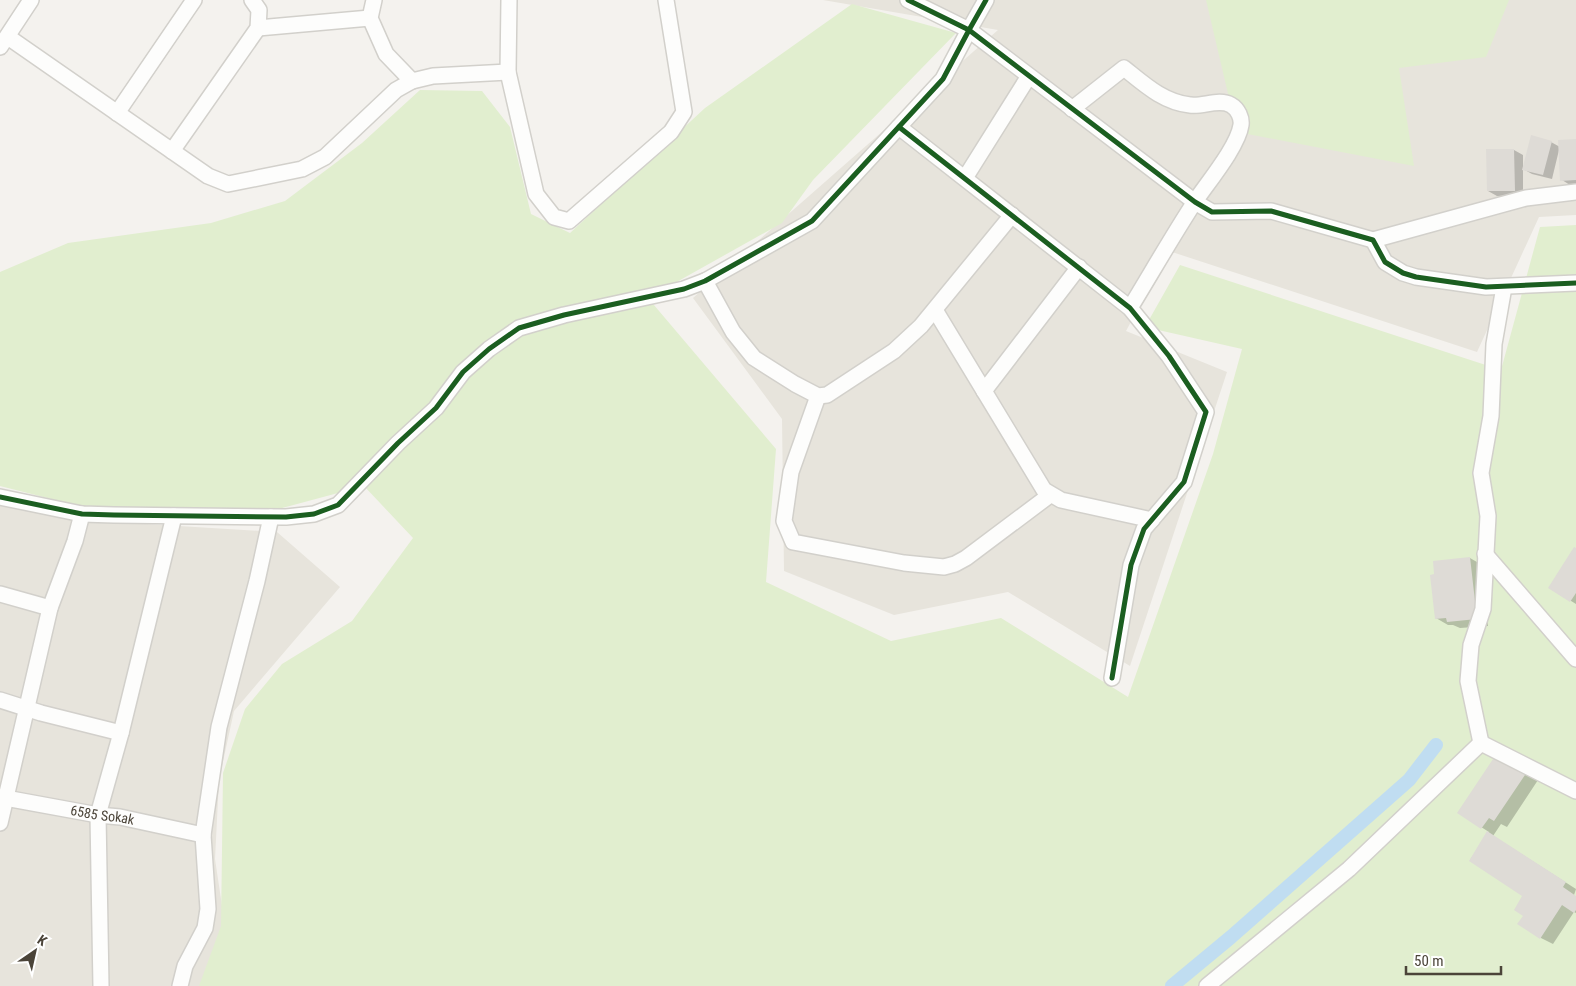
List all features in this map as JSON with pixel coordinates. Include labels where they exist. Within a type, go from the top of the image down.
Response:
[{"type":"street","points":[[31,0],[4,42],[117,113],[208,176],[228,184],[302,169],[326,157],[396,90],[412,81],[432,76],[508,72]]},
{"type":"street","points":[[117,113],[194,0]]},
{"type":"street","points":[[172,151],[258,28],[259,10],[252,0]]},
{"type":"street","points":[[374,0],[370,18],[386,54],[412,81]]},
{"type":"street","points":[[509,0],[508,72],[536,194],[554,217],[569,221],[671,132],[684,112],[666,0]]},
{"type":"street","points":[[908,0],[969,30],[1195,202],[1212,212],[1272,211],[1373,240],[1526,198],[1576,192]]},
{"type":"street","points":[[0,497],[82,514],[271,517],[314,514],[338,505],[398,443],[436,408],[462,372],[488,349],[519,328],[564,314],[684,289],[705,281],[812,221],[943,78],[986,0]]},
{"type":"street","points":[[258,28],[370,18]]},
{"type":"street","points":[[1072,109],[1124,68],[1149,88],[1170,100],[1200,106],[1220,102],[1232,106],[1239,114],[1241,126],[1227,154],[1130,308]]},
{"type":"street","points":[[965,178],[1029,76]]},
{"type":"street","points":[[899,127],[1130,308],[1169,356],[1206,412],[1184,482],[1144,529],[1131,565],[1112,678]]},
{"type":"street","points":[[705,281],[733,332],[754,358],[818,396],[827,394],[894,351],[921,326],[1012,214]]},
{"type":"street","points":[[1373,240],[1384,262],[1403,273],[1486,287],[1576,283]]},
{"type":"street","points":[[984,391],[1079,267]]},
{"type":"street","points":[[1481,743],[1468,681],[1471,645],[1482,609],[1488,516],[1481,473],[1491,416],[1494,344],[1504,287]]},
{"type":"street","points":[[935,310],[1040,484],[1050,495],[1061,500],[1152,520]]},
{"type":"street","points":[[818,396],[791,472],[784,520],[793,542],[904,563],[944,567],[966,558],[1050,495]]},
{"type":"street","points":[[0,823],[3,797],[27,708],[50,608],[82,514]]},
{"type":"street","points":[[101,986],[98,815],[121,734],[174,516]]},
{"type":"street","points":[[180,986],[185,966],[205,928],[208,909],[203,836],[219,727],[257,581],[271,517]]},
{"type":"street","points":[[1485,554],[1576,659]]},
{"type":"street","points":[[0,594],[50,608]]},
{"type":"street","points":[[0,700],[121,734]]},
{"type":"street","points":[[1481,743],[1576,791]]},
{"type":"street","points":[[1207,986],[1349,869],[1481,743]]},
{"type":"street","name":"6585 Sokak","points":[[3,797],[98,815],[120,817],[203,836]]},
{"type":"shaded area","points":[[823,0],[1576,0],[1576,215],[1539,217],[1477,352],[1169,251],[1126,331],[1227,372],[1130,666],[1008,592],[894,615],[784,571],[782,419],[693,298],[998,30]]},
{"type":"shaded area","points":[[0,505],[65,519],[277,532],[340,587],[234,711],[219,780],[215,859],[234,986],[0,986]]},
{"type":"green space","points":[[1206,0],[1509,0],[1486,57],[1399,68],[1414,166],[1237,132]]},
{"type":"green space","points":[[852,4],[956,33],[813,180],[782,223],[648,298],[776,449],[766,582],[891,641],[1001,618],[1128,697],[1213,454],[1242,349],[1145,327],[1180,265],[1501,370],[1540,227],[1576,225],[1576,986],[199,986],[221,926],[223,773],[245,709],[282,664],[352,621],[413,538],[364,486],[260,514],[83,507],[0,486],[0,272],[68,243],[211,223],[285,201],[362,143],[420,90],[482,91],[510,127],[531,214],[570,233],[705,108]]},
{"type":"building","points":[[1531,135],[1552,141],[1543,175],[1522,170]]},
{"type":"building","points":[[1576,139],[1576,180],[1560,181],[1558,140]]},
{"type":"building","points":[[1486,149],[1514,149],[1515,191],[1487,191]]},
{"type":"building","points":[[1574,547],[1576,548],[1576,593],[1570,602],[1548,588]]},
{"type":"building","points":[[1470,557],[1477,619],[1447,622],[1446,618],[1435,619],[1430,575],[1434,574],[1433,561]]},
{"type":"building","points":[[1497,753],[1527,772],[1494,821],[1489,818],[1481,829],[1457,813]]},
{"type":"building","points":[[1487,831],[1566,882],[1563,887],[1576,896],[1576,910],[1574,913],[1562,905],[1540,939],[1517,924],[1523,916],[1514,910],[1522,896],[1469,861]]},
{"type":"waterway","points":[[1172,986],[1231,937],[1409,780],[1436,745]]},
{"type":"cycle path","points":[[0,497],[82,514],[114,515],[286,517],[314,514],[338,505],[398,443],[436,408],[463,372],[489,349],[519,328],[564,315],[684,289],[705,281],[812,221],[943,79],[969,30],[908,0]]},
{"type":"cycle path","points":[[986,0],[969,30],[1195,202],[1212,212],[1271,211],[1373,240],[1385,262],[1403,273],[1416,277],[1486,287],[1576,283]]},
{"type":"cycle path","points":[[899,127],[1130,308],[1169,356],[1206,412],[1184,482],[1144,529],[1131,565],[1112,678]]}]
